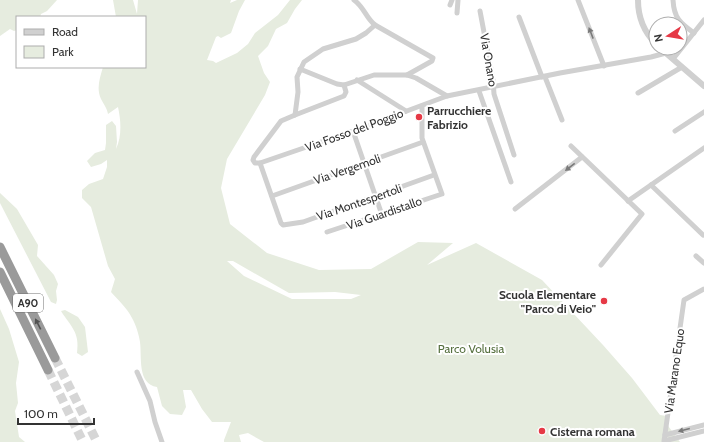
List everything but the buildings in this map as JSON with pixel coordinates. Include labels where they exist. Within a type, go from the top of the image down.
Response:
[{"type":"highway","name":"A90","points":[[0,247],[55,358]]},
{"type":"highway","name":"A90","points":[[0,272],[48,370]]},
{"type":"street","points":[[354,0],[361,5],[370,21],[375,25],[433,58],[433,61],[407,75]]},
{"type":"street","points":[[457,13],[458,0]]},
{"type":"street","points":[[578,0],[604,66]]},
{"type":"street","points":[[638,0],[639,13],[648,36]]},
{"type":"street","points":[[673,0],[678,20],[694,33]]},
{"type":"street","name":"Via Onano","points":[[480,11],[494,94],[514,155]]},
{"type":"street","points":[[519,18],[562,120]]},
{"type":"street","points":[[672,59],[704,20]]},
{"type":"street","points":[[295,115],[298,92],[297,77],[305,62],[322,50],[356,39],[375,25]]},
{"type":"street","name":"Via Fosso del Poggio","points":[[260,163],[353,131],[447,96],[655,56]]},
{"type":"street","points":[[669,56],[704,86]]},
{"type":"street","points":[[638,93],[682,66]]},
{"type":"street","points":[[300,70],[339,85],[344,85],[374,75],[407,75],[416,78],[447,96]]},
{"type":"street","points":[[357,80],[406,111]]},
{"type":"street","points":[[272,196],[260,163],[256,164],[253,161],[254,157],[281,121],[344,96],[346,92],[344,85]]},
{"type":"street","points":[[479,91],[511,182]]},
{"type":"street","points":[[422,106],[423,142],[434,175]]},
{"type":"street","points":[[675,131],[704,112]]},
{"type":"street","points":[[353,131],[382,215]]},
{"type":"street","name":"Via Vergemoli","points":[[272,196],[423,142]]},
{"type":"street","points":[[571,146],[642,214],[601,265]]},
{"type":"street","points":[[628,201],[704,148]]},
{"type":"street","points":[[515,210],[582,157]]},
{"type":"street","name":"Via Guardistallo","points":[[327,232],[442,194],[434,175]]},
{"type":"street","name":"Via Montespertoli","points":[[272,196],[282,224],[303,222],[434,175]]},
{"type":"street","points":[[651,185],[703,235]]},
{"type":"street","points":[[696,256],[704,263]]},
{"type":"street","name":"Via Marano Equo","points":[[664,441],[684,300],[704,289]]},
{"type":"street","points":[[138,372],[150,401],[162,442]]},
{"type":"street","points":[[665,435],[704,425]]},
{"type":"street","points":[[664,441],[704,431]]},
{"type":"green space","points":[[0,0],[57,0],[40,16],[16,16],[16,30],[10,29],[0,36]]},
{"type":"green space","name":"Parco Volusia","points":[[113,0],[133,0],[137,14],[138,0],[231,0],[230,3],[237,0],[245,0],[239,11],[231,33],[221,38],[218,36],[216,37],[207,60],[216,63],[237,53],[248,44],[255,33],[278,15],[290,0],[302,0],[287,23],[276,29],[268,46],[258,56],[264,73],[270,82],[265,95],[227,159],[221,188],[230,224],[267,253],[319,270],[371,269],[418,242],[453,243],[427,265],[476,243],[542,280],[632,378],[660,415],[667,416],[666,423],[680,442],[264,442],[248,433],[239,435],[241,442],[224,442],[231,422],[212,422],[202,409],[191,390],[183,390],[186,407],[182,415],[170,414],[162,406],[157,387],[146,381],[143,375],[140,342],[137,330],[128,311],[111,292],[115,279],[108,266],[91,207],[82,198],[82,190],[89,184],[103,179],[107,167],[107,160],[101,164],[91,167],[87,161],[95,153],[105,150],[106,125],[112,121],[116,126],[116,149],[120,134],[118,107],[108,114],[101,99],[99,83],[103,68],[146,68],[146,16],[116,16]],"holes":[[[227,261],[233,261],[289,293],[335,292],[361,295],[351,299],[292,299],[244,276]]]},
{"type":"green space","points":[[0,193],[17,209],[38,245],[37,256],[54,275],[58,284],[56,291],[56,304],[51,302],[0,203]]},
{"type":"green space","points":[[0,309],[9,329],[19,362],[16,383],[18,403],[15,411],[19,437],[25,442],[0,442]]},
{"type":"green space","points":[[65,310],[78,317],[85,327],[88,352],[82,356],[77,353],[78,346],[74,330],[61,311]]},
{"type":"tunnel","points":[[55,358],[97,442]]},
{"type":"tunnel","points":[[48,370],[83,442]]},
{"type":"place","name":"Parrucchiere Fabrizio","points":[[419,117]]},
{"type":"place","name":"Scuola Elementare \"Parco di Veio\"","points":[[604,301]]},
{"type":"place","name":"Cisterna romana","points":[[542,431]]}]
